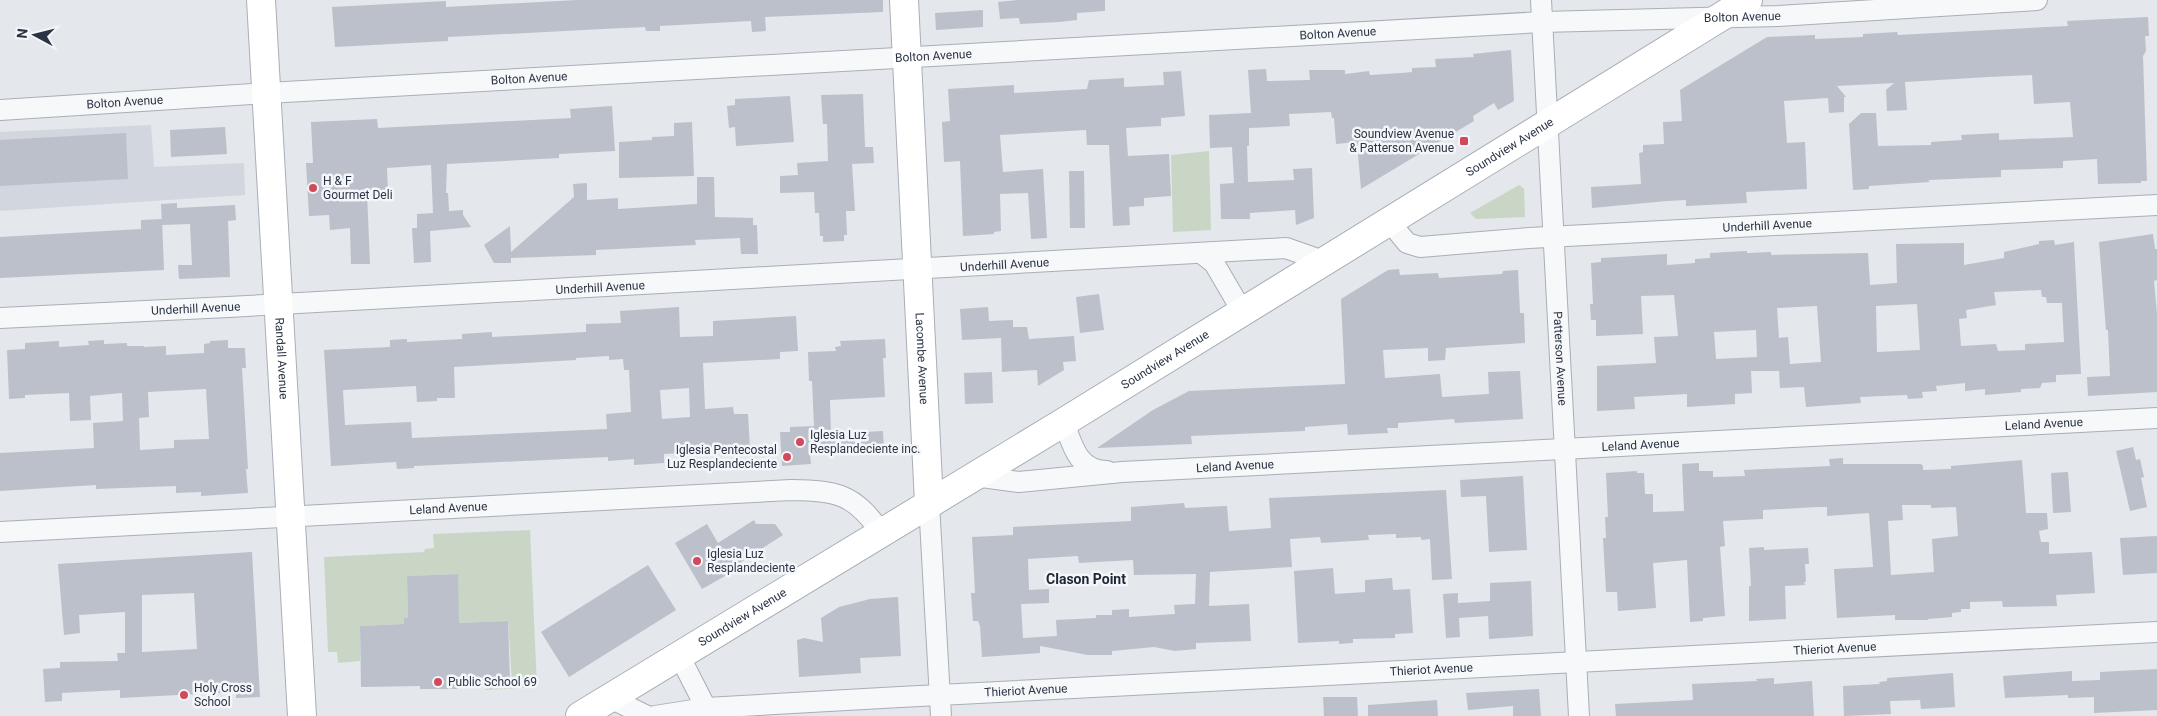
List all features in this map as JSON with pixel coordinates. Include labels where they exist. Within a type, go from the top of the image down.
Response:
[{"type":"main road","name":"Randall Avenue","points":[[261,0],[302,716]]},
{"type":"main road","name":"Lacombe Avenue","points":[[904,0],[929,503]]},
{"type":"main road","name":"Soundview Avenue","points":[[580,716],[1064,422],[1748,0]]},
{"type":"street","name":"Patterson Avenue","points":[[1541,0],[1579,716]]},
{"type":"street","name":"Bolton Avenue","points":[[0,110],[266,93],[1542,22],[1778,16],[1861,6],[2037,0]]},
{"type":"street","name":"Underhill Avenue","points":[[1389,221],[1407,243],[1420,247],[1554,237],[2157,205]]},
{"type":"street","name":"Underhill Avenue","points":[[0,318],[279,305],[1286,248],[1323,262]]},
{"type":"street","points":[[1201,253],[1214,263],[1242,312]]},
{"type":"street","name":"Leland Avenue","points":[[974,476],[1020,482],[1122,472],[2157,418]]},
{"type":"street","name":"Leland Avenue","points":[[1064,422],[1072,448],[1080,461],[1099,471],[1122,472]]},
{"type":"street","name":"Leland Avenue","points":[[0,532],[791,490],[828,492],[844,496],[860,506],[881,532]]},
{"type":"street","name":"Lacombe Avenue","points":[[929,503],[941,716]]},
{"type":"street","name":"Thieriot Avenue","points":[[654,716],[706,708],[2157,632]]},
{"type":"street","points":[[679,655],[706,708]]},
{"type":"street","points":[[610,698],[647,716]]},
{"type":"shaded area","points":[[151,125],[154,167],[244,163],[245,195],[0,211],[0,132]]},
{"type":"green space","points":[[1209,151],[1211,230],[1173,232],[1171,155]]},
{"type":"green space","points":[[1519,185],[1524,189],[1525,217],[1476,219],[1470,213]]},
{"type":"green space","points":[[530,530],[537,687],[486,690],[486,682],[512,682],[508,621],[459,623],[457,574],[407,576],[408,618],[404,618],[404,624],[360,626],[360,661],[338,663],[337,652],[328,652],[324,557],[424,552],[425,549],[434,548],[433,534]]},
{"type":"building","points":[[577,0],[883,0],[883,12],[765,17],[766,31],[752,32],[751,21],[660,26],[660,31],[646,31],[645,27],[603,29],[448,37],[448,41],[335,47],[332,7],[446,1],[446,7]]},
{"type":"building","points":[[1019,0],[1105,0],[1105,11],[1077,13],[1077,20],[1059,22],[1020,24],[1019,18],[1000,19],[998,2]]},
{"type":"building","points":[[983,10],[983,27],[936,30],[935,13]]},
{"type":"building","points":[[2148,17],[2149,36],[2145,36],[2146,51],[2143,56],[2147,181],[2141,181],[2141,183],[2098,184],[2097,159],[2063,161],[2063,168],[2001,170],[2001,177],[1928,180],[1930,182],[1869,186],[1869,189],[1853,190],[1849,124],[1861,113],[1876,113],[1878,146],[1931,145],[1931,142],[1962,140],[1961,135],[1999,133],[1999,140],[2073,137],[2070,102],[2034,104],[2032,75],[1988,77],[1905,82],[1907,110],[1887,111],[1886,90],[1894,83],[1837,86],[1846,97],[1844,97],[1844,112],[1829,113],[1828,98],[1784,101],[1787,143],[1805,142],[1807,189],[1746,192],[1747,203],[1686,206],[1686,200],[1592,208],[1591,187],[1641,184],[1639,153],[1643,152],[1643,145],[1664,144],[1663,122],[1682,121],[1680,90],[1767,37],[1815,35],[1815,39],[1863,37],[1863,34],[1897,32],[1898,35],[2068,26],[2067,21]]},
{"type":"building","points":[[1511,50],[1514,101],[1498,110],[1494,103],[1473,116],[1474,121],[1361,189],[1357,142],[1336,144],[1334,118],[1332,118],[1331,112],[1289,114],[1290,126],[1249,128],[1249,146],[1247,146],[1248,182],[1294,180],[1293,169],[1312,168],[1314,218],[1296,225],[1295,210],[1250,213],[1250,219],[1221,219],[1220,184],[1234,183],[1232,147],[1210,148],[1209,115],[1251,113],[1248,70],[1266,69],[1267,81],[1310,80],[1309,70],[1345,70],[1345,74],[1369,71],[1370,75],[1412,72],[1412,68],[1436,67],[1435,59],[1474,57],[1473,54]]},
{"type":"building","points":[[1181,71],[1185,116],[1161,118],[1161,126],[1126,128],[1128,156],[1169,154],[1171,196],[1144,198],[1144,206],[1129,207],[1130,225],[1113,226],[1109,145],[1087,145],[1086,130],[1000,135],[1003,172],[1043,169],[1047,238],[1031,239],[1028,193],[1000,194],[1001,231],[994,232],[994,234],[963,236],[960,161],[944,162],[942,122],[950,121],[948,89],[1014,85],[1014,93],[1087,89],[1089,80],[1124,78],[1124,87],[1164,85],[1163,72]]},
{"type":"building","points":[[863,94],[865,147],[873,147],[874,163],[852,164],[855,211],[846,211],[847,235],[844,235],[844,241],[823,242],[823,236],[820,236],[819,213],[815,213],[814,192],[780,193],[780,176],[798,175],[797,163],[828,161],[827,124],[823,124],[821,95]]},
{"type":"building","points":[[790,96],[794,142],[736,146],[735,127],[729,128],[727,106],[735,105],[735,99]]},
{"type":"building","points":[[612,106],[615,151],[559,154],[559,158],[447,164],[446,193],[448,193],[449,211],[463,210],[463,215],[471,227],[430,231],[431,262],[414,263],[412,228],[417,228],[417,214],[433,213],[431,165],[387,168],[388,192],[367,193],[370,264],[351,264],[350,228],[330,230],[329,215],[309,216],[306,163],[313,163],[311,122],[377,119],[378,128],[571,118],[570,109]]},
{"type":"building","points":[[692,122],[694,176],[619,178],[619,142],[652,140],[652,137],[674,136],[674,123]]},
{"type":"building","points":[[225,127],[227,154],[171,157],[170,130]]},
{"type":"building","points":[[126,133],[128,179],[0,186],[0,140]]},
{"type":"building","points":[[1069,171],[1084,171],[1085,228],[1070,228]]},
{"type":"building","points":[[697,177],[714,177],[715,217],[753,218],[753,225],[757,225],[758,254],[741,254],[740,238],[695,240],[696,245],[596,250],[596,255],[511,258],[511,263],[494,263],[484,245],[510,226],[511,252],[574,197],[573,184],[587,183],[587,200],[618,198],[618,209],[697,204]]},
{"type":"building","points":[[177,203],[177,208],[235,205],[236,220],[228,221],[230,277],[179,279],[178,265],[192,265],[190,224],[162,225],[161,204]]},
{"type":"building","points":[[162,219],[164,270],[0,278],[0,237],[141,229],[141,220]]},
{"type":"building","points":[[2153,234],[2155,249],[2157,249],[2157,280],[2154,281],[2157,314],[2157,392],[2088,396],[2087,377],[2110,376],[2108,330],[2106,330],[2099,242]]},
{"type":"building","points":[[2054,240],[2055,245],[2074,242],[2081,374],[2056,375],[2056,382],[2042,383],[2040,388],[2021,389],[2021,392],[1985,395],[1985,389],[1965,391],[1965,383],[1936,386],[1937,391],[1922,392],[1923,398],[1908,399],[1907,395],[1860,397],[1861,403],[1806,407],[1804,387],[1780,388],[1779,371],[1751,371],[1752,393],[1735,394],[1735,404],[1687,407],[1687,394],[1634,397],[1635,409],[1597,411],[1597,366],[1656,363],[1654,337],[1678,336],[1674,295],[1641,296],[1643,334],[1596,336],[1596,320],[1591,320],[1590,304],[1593,304],[1591,263],[1601,262],[1601,258],[1667,254],[1667,265],[1695,263],[1695,259],[1710,258],[1710,253],[1747,251],[1747,253],[1771,252],[1771,255],[1868,253],[1870,285],[1897,283],[1896,244],[1964,243],[1964,265],[2004,258],[2004,252],[2039,244],[2039,241]],"holes":[[[2041,290],[2042,297],[2046,297],[2047,303],[2062,303],[2064,342],[2025,344],[2025,350],[1998,351],[1996,344],[1961,346],[1959,319],[1967,318],[1966,310],[1996,305],[1994,292]],[[1917,304],[1920,350],[1877,352],[1876,306]],[[1817,306],[1821,362],[1790,364],[1788,337],[1779,338],[1777,308]],[[1756,330],[1757,357],[1716,359],[1714,332]]]},
{"type":"building","points":[[1399,269],[1400,275],[1438,273],[1439,278],[1502,274],[1503,271],[1518,270],[1520,313],[1524,313],[1525,343],[1446,348],[1445,360],[1428,361],[1428,348],[1383,350],[1385,378],[1440,374],[1442,397],[1489,394],[1488,372],[1520,371],[1523,419],[1455,423],[1454,419],[1398,423],[1398,428],[1387,428],[1388,433],[1348,435],[1347,424],[1305,427],[1305,431],[1191,436],[1192,444],[1097,448],[1153,410],[1189,391],[1345,384],[1341,299],[1388,270]]},
{"type":"building","points":[[1099,294],[1104,330],[1080,333],[1076,297]]},
{"type":"building","points":[[679,307],[680,337],[713,336],[713,321],[796,316],[798,351],[780,352],[780,359],[703,363],[705,409],[733,407],[734,414],[748,414],[750,449],[664,454],[664,463],[634,465],[634,459],[608,461],[608,457],[414,466],[414,468],[397,469],[396,462],[331,466],[324,350],[390,347],[390,340],[407,339],[407,342],[462,339],[462,334],[492,332],[492,337],[586,332],[586,324],[621,323],[620,311]],"holes":[[[609,356],[609,360],[623,359],[624,370],[629,370],[631,412],[606,414],[607,429],[412,438],[411,422],[345,425],[343,390],[416,386],[417,402],[437,401],[437,398],[455,398],[454,367],[576,360],[576,358]],[[689,388],[690,417],[662,419],[660,390]]]},
{"type":"building","points":[[988,307],[989,321],[1013,320],[1013,327],[1027,327],[1029,339],[1074,336],[1076,361],[1063,362],[1064,370],[1038,386],[1037,370],[1002,372],[1001,338],[962,340],[960,309]]},
{"type":"building","points":[[885,339],[886,358],[883,358],[885,397],[830,400],[831,434],[883,431],[884,451],[810,455],[811,464],[782,466],[780,432],[790,432],[790,427],[814,426],[812,381],[809,381],[808,352],[836,351],[835,347],[841,346],[840,341]]},
{"type":"building","points":[[104,340],[104,344],[127,343],[127,346],[166,346],[166,355],[204,353],[204,344],[210,343],[210,341],[228,340],[228,348],[245,348],[246,368],[242,368],[248,493],[201,496],[201,492],[176,493],[176,486],[96,489],[96,485],[0,491],[0,453],[94,448],[93,423],[123,421],[122,393],[90,396],[91,420],[70,421],[69,393],[25,395],[25,398],[9,399],[7,350],[25,349],[25,343],[59,341],[59,347],[89,345],[88,341]],"holes":[[[206,389],[209,439],[174,440],[174,448],[140,450],[139,418],[149,417],[148,392]]]},
{"type":"building","points":[[992,372],[993,403],[965,404],[964,373]]},
{"type":"building","points":[[2133,447],[2136,460],[2140,459],[2144,477],[2141,478],[2147,507],[2130,511],[2116,451]]},
{"type":"building","points":[[1843,458],[1843,464],[1921,464],[1923,470],[1951,469],[1951,466],[2022,460],[2026,513],[2047,513],[2048,529],[2039,531],[2041,542],[2049,542],[2049,554],[2092,552],[2095,593],[2056,595],[2057,606],[2003,607],[2002,601],[1970,602],[1970,609],[1961,609],[1961,612],[1952,613],[1952,617],[1928,620],[1895,620],[1895,615],[1837,618],[1834,569],[1873,567],[1869,513],[1827,516],[1827,507],[1818,507],[1763,510],[1763,519],[1723,521],[1725,546],[1720,547],[1725,616],[1703,618],[1703,621],[1690,622],[1687,560],[1653,563],[1656,608],[1618,611],[1617,592],[1606,592],[1603,538],[1606,538],[1605,517],[1608,517],[1606,473],[1637,471],[1637,473],[1644,473],[1645,494],[1653,494],[1653,512],[1684,511],[1682,464],[1699,463],[1699,471],[1713,471],[1713,477],[1745,476],[1744,470],[1830,466],[1829,459]],"holes":[[[1902,505],[1931,505],[1931,508],[1956,507],[1958,536],[1932,539],[1934,572],[1891,575],[1888,521],[1903,520]]]},
{"type":"building","points":[[2068,472],[2071,512],[2053,513],[2051,473]]},
{"type":"building","points":[[1523,476],[1527,550],[1489,552],[1486,496],[1461,497],[1460,480]]},
{"type":"building","points":[[1446,490],[1452,579],[1432,580],[1430,539],[1421,540],[1421,537],[1396,538],[1396,534],[1368,535],[1369,540],[1321,543],[1320,537],[1290,539],[1292,567],[1210,572],[1209,606],[1249,604],[1251,641],[1196,643],[1196,649],[1175,651],[1154,647],[1112,651],[1112,655],[1088,655],[1040,646],[1040,653],[982,657],[980,626],[978,621],[973,621],[971,593],[975,593],[972,537],[1013,535],[1013,527],[1131,521],[1131,507],[1184,503],[1185,508],[1227,506],[1229,531],[1271,528],[1269,498]],"holes":[[[1078,556],[1079,563],[1133,560],[1134,575],[1196,574],[1195,604],[1174,605],[1175,614],[1129,617],[1129,609],[1112,610],[1112,615],[1096,615],[1096,618],[1056,620],[1057,636],[1023,638],[1021,604],[1049,603],[1049,589],[1029,590],[1028,559]]]},
{"type":"building","points":[[754,520],[756,524],[775,524],[783,535],[732,568],[734,571],[702,589],[675,543],[707,524],[718,543]]},
{"type":"building","points":[[2157,536],[2157,573],[2123,575],[2120,538]]},
{"type":"building","points":[[1764,547],[1764,550],[1808,548],[1809,564],[1805,564],[1806,582],[1804,582],[1805,585],[1785,586],[1786,619],[1749,621],[1749,586],[1751,586],[1749,548]]},
{"type":"building","points":[[252,552],[260,697],[236,698],[236,692],[120,698],[120,690],[62,693],[62,701],[45,702],[43,669],[60,668],[60,662],[118,661],[117,653],[125,653],[125,612],[79,615],[80,633],[64,635],[58,564]],"holes":[[[194,593],[197,649],[142,652],[142,595]]]},
{"type":"building","points":[[648,565],[676,610],[569,677],[541,632]]},
{"type":"building","points":[[1333,568],[1335,594],[1365,592],[1365,580],[1392,578],[1393,590],[1410,589],[1413,633],[1395,634],[1395,638],[1353,639],[1353,643],[1339,644],[1339,641],[1298,643],[1294,571]]},
{"type":"building","points":[[458,574],[459,623],[508,621],[510,682],[458,683],[458,689],[420,689],[420,686],[361,687],[360,626],[404,624],[404,618],[408,618],[407,576]]},
{"type":"building","points":[[1531,581],[1533,636],[1489,639],[1488,616],[1459,618],[1460,637],[1446,638],[1443,594],[1458,593],[1458,603],[1490,601],[1490,583]]},
{"type":"building","points":[[898,597],[901,656],[860,658],[861,673],[799,677],[797,640],[804,638],[823,642],[821,618],[839,607],[870,599]]},
{"type":"building","points":[[2157,669],[2157,710],[2094,713],[2094,697],[2068,698],[2068,695],[2005,698],[2003,676],[2072,671],[2072,681],[2100,680],[2100,672]]},
{"type":"building","points":[[1953,673],[1955,707],[1921,709],[1920,700],[1890,701],[1891,714],[1844,716],[1843,686],[1880,684],[1879,682],[1887,681],[1887,678]]},
{"type":"building","points":[[1774,678],[1774,684],[1812,681],[1814,716],[1616,716],[1615,704],[1693,700],[1692,684],[1757,681],[1756,679]]},
{"type":"building","points":[[1539,689],[1541,716],[1513,716],[1513,706],[1468,710],[1466,693]]},
{"type":"building","points":[[1323,697],[1357,697],[1358,716],[1324,716]]},
{"type":"building","points":[[1437,700],[1438,716],[1368,716],[1368,705]]},
{"type":"place","name":"Soundview Avenue & Patterson Avenue","points":[[1464,141]]},
{"type":"place","name":"H & F Gourmet Deli","points":[[313,188]]},
{"type":"place","name":"Iglesia Luz Resplandeciente inc.","points":[[800,442]]},
{"type":"place","name":"Iglesia Pentecostal Luz Resplandeciente","points":[[787,457]]},
{"type":"place","name":"Iglesia Luz Resplandeciente","points":[[697,561]]},
{"type":"place","name":"Public School 69","points":[[438,682]]},
{"type":"place","name":"Holy Cross School","points":[[184,695]]},
{"type":"district","name":"Clason Point","points":[[1086,579]]}]
